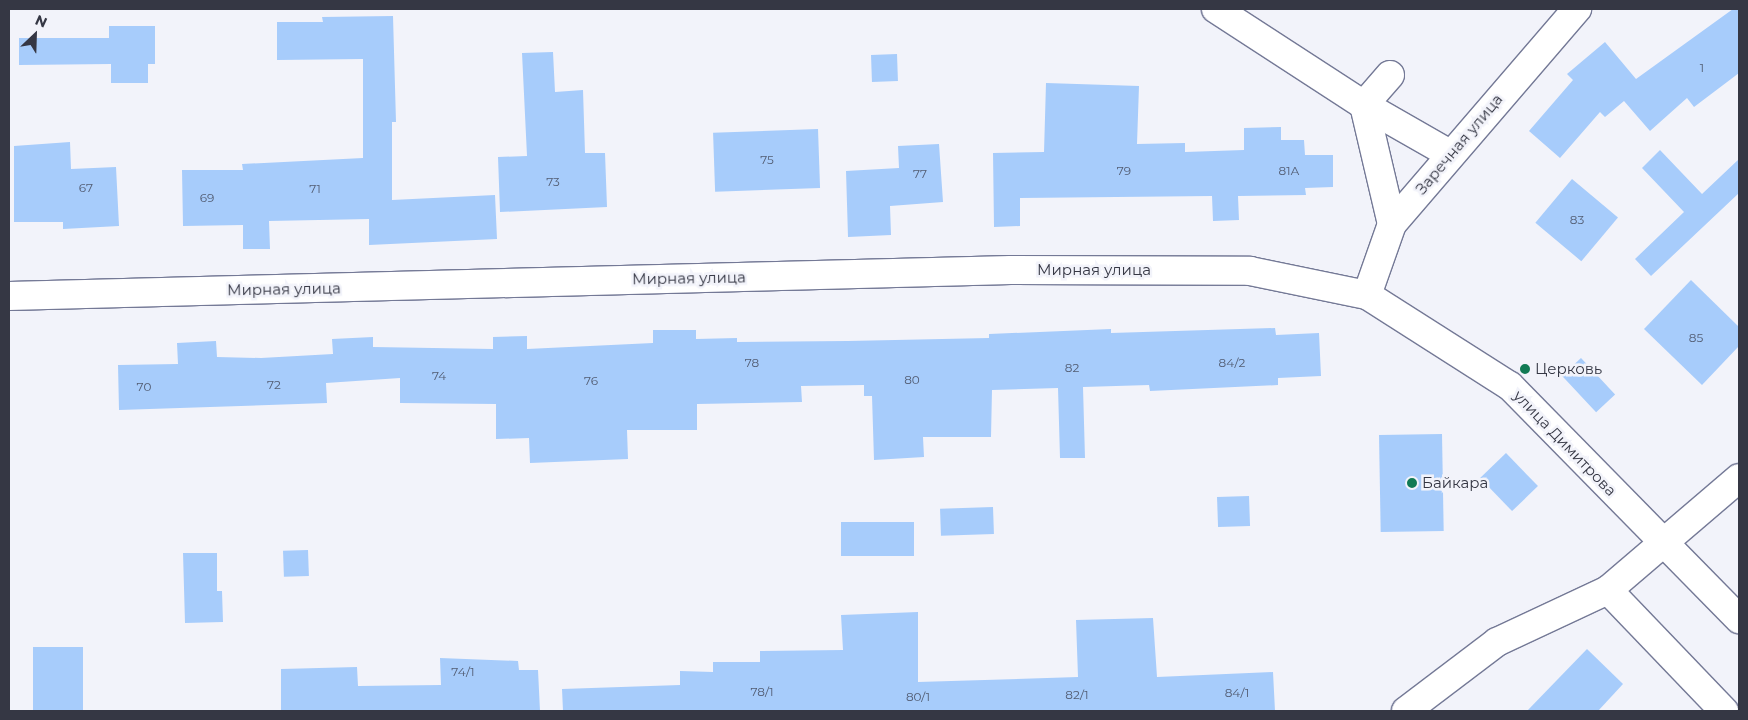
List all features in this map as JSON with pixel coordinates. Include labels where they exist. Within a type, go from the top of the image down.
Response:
[{"type":"main road","points":[[1216,9],[1364,105],[1450,154]]},
{"type":"main road","name":"Заречная улица","points":[[1367,295],[1392,224],[1450,154],[1577,9]]},
{"type":"main road","points":[[1364,105],[1390,75]]},
{"type":"main road","points":[[1364,105],[1392,224]]},
{"type":"main road","name":"Мирная улица","points":[[9,296],[1011,270],[1250,271],[1367,295]]},
{"type":"main road","name":"улица Димитрова","points":[[1367,295],[1510,386],[1739,619]]},
{"type":"main road","points":[[1406,711],[1497,642],[1608,590],[1739,478]]},
{"type":"main road","points":[[1608,590],[1724,711]]},
{"type":"building","points":[[1733,9],[1739,9],[1739,73],[1694,107],[1687,98],[1650,131],[1624,101],[1605,117],[1600,112],[1560,158],[1529,131],[1573,80],[1567,74],[1605,42],[1636,79]]},
{"type":"building","points":[[393,16],[396,122],[392,122],[392,200],[495,195],[497,239],[369,245],[369,219],[269,221],[270,249],[243,249],[243,225],[183,226],[182,170],[243,170],[242,164],[363,158],[363,59],[277,60],[277,22],[323,22],[322,17]]},
{"type":"building","points":[[109,26],[155,26],[155,64],[148,64],[148,83],[111,83],[111,64],[19,65],[19,38],[109,38]]},
{"type":"building","points":[[553,52],[555,92],[583,90],[585,153],[605,153],[607,207],[500,212],[498,157],[527,156],[522,53]]},
{"type":"building","points":[[897,54],[898,81],[872,82],[871,55]]},
{"type":"building","points":[[1046,83],[1139,86],[1137,144],[1185,143],[1185,152],[1244,150],[1244,128],[1281,127],[1281,140],[1304,140],[1305,155],[1333,155],[1333,187],[1305,188],[1306,195],[1238,196],[1239,220],[1213,221],[1212,196],[1020,198],[1020,226],[994,227],[993,153],[1044,152]]},
{"type":"building","points":[[818,129],[820,188],[715,192],[713,133]]},
{"type":"building","points":[[70,142],[71,169],[116,167],[119,226],[63,229],[63,222],[14,222],[14,146]]},
{"type":"building","points":[[939,144],[943,202],[890,206],[891,235],[848,237],[846,171],[899,168],[898,146]]},
{"type":"building","points":[[1660,150],[1702,194],[1739,159],[1739,193],[1651,276],[1635,259],[1684,212],[1642,168]]},
{"type":"building","points":[[1572,179],[1618,218],[1581,261],[1535,223]]},
{"type":"building","points":[[1691,280],[1739,327],[1739,346],[1702,385],[1644,329]]},
{"type":"building","points":[[1275,328],[1276,335],[1319,333],[1321,376],[1278,378],[1278,385],[1150,391],[1149,385],[1083,387],[1085,458],[1060,458],[1058,388],[992,390],[991,437],[923,437],[924,457],[874,460],[872,396],[864,396],[864,385],[801,386],[802,402],[697,404],[697,430],[627,430],[628,459],[530,463],[529,438],[496,439],[496,404],[400,403],[400,378],[326,383],[327,403],[119,410],[118,365],[178,364],[177,343],[216,341],[217,357],[261,358],[333,354],[332,339],[373,337],[373,347],[493,349],[493,337],[527,336],[527,349],[653,343],[653,330],[696,330],[696,339],[737,338],[737,342],[989,338],[989,334],[1111,329],[1111,333]]},
{"type":"building","points":[[1581,358],[1615,395],[1596,412],[1562,376]]},
{"type":"building","name":"Байкара","points":[[1442,434],[1444,531],[1381,532],[1379,435]]},
{"type":"building","points":[[1506,453],[1538,486],[1512,511],[1480,478]]},
{"type":"building","points":[[1249,496],[1250,526],[1218,527],[1217,497]]},
{"type":"building","points":[[993,507],[994,534],[941,536],[940,509]]},
{"type":"building","points":[[841,522],[914,522],[914,556],[841,556]]},
{"type":"building","points":[[308,550],[309,576],[284,577],[283,551]]},
{"type":"building","points":[[183,553],[217,553],[217,591],[222,591],[223,622],[185,623]]},
{"type":"building","points":[[918,612],[918,682],[1078,677],[1076,620],[1153,618],[1157,677],[1273,672],[1275,711],[563,711],[562,689],[680,685],[680,671],[713,672],[713,662],[760,662],[760,651],[843,650],[841,615]]},
{"type":"building","points":[[33,647],[83,647],[83,711],[33,711]]},
{"type":"building","points":[[1587,649],[1623,684],[1598,711],[1527,711]]},
{"type":"building","points":[[440,658],[518,661],[519,670],[538,670],[540,711],[281,711],[281,669],[357,667],[358,686],[441,685]]},
{"type":"place","name":"Церковь","points":[[1525,369]]},
{"type":"place","name":"Байкара","points":[[1412,483]]}]
